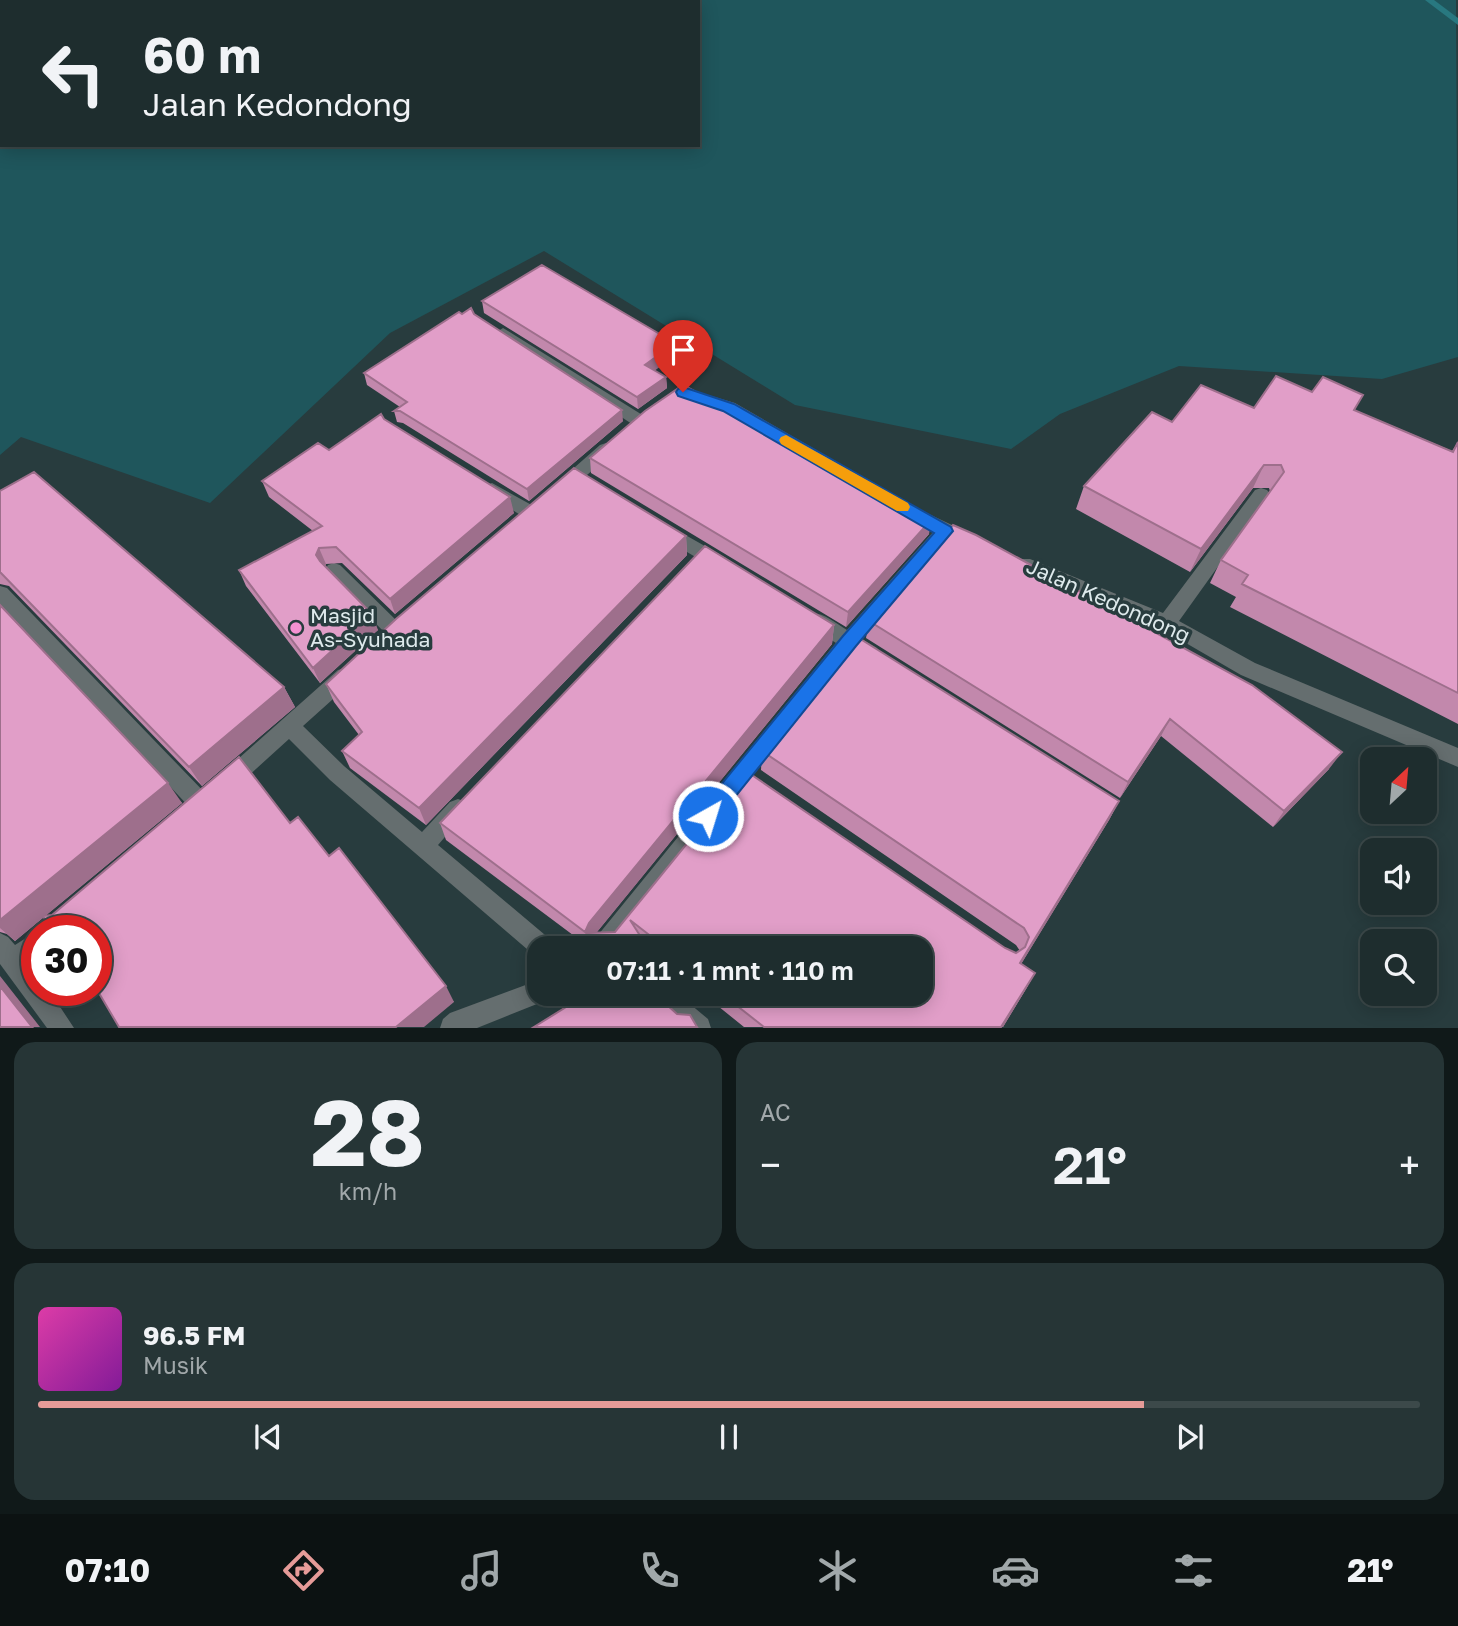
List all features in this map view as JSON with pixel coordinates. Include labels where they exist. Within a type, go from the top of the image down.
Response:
[{"type":"street","points":[[494,327],[628,429]]},
{"type":"street","points":[[683,392],[729,407],[825,463]]},
{"type":"street","points":[[475,478],[526,517],[582,479],[628,429],[655,408]]},
{"type":"street","points":[[1167,623],[1261,494]]},
{"type":"street","points":[[897,504],[945,531],[982,547]]},
{"type":"street","points":[[645,518],[698,558],[737,573]]},
{"type":"street","points":[[614,936],[849,641],[945,531]]},
{"type":"street","name":"Jalan Kedondong","points":[[1007,557],[1167,623],[1248,668],[1458,758]]},
{"type":"street","points":[[334,570],[399,625],[375,647]]},
{"type":"street","points":[[0,593],[201,804]]},
{"type":"street","points":[[793,607],[884,663]]},
{"type":"street","points":[[181,821],[261,754],[356,665]]},
{"type":"street","points":[[290,726],[337,773],[529,936]]},
{"type":"street","points":[[743,772],[765,788]]},
{"type":"street","points":[[422,847],[468,798]]},
{"type":"street","points":[[7,953],[62,1027]]},
{"type":"street","points":[[452,1027],[527,996]]},
{"type":"street","points":[[674,1006],[699,1027]]},
{"type":"shaded area","points":[[700,0],[1456,0],[1458,357],[1382,379],[1179,366],[1060,414],[1011,449],[795,405],[544,251],[390,333],[210,503],[21,437],[0,455],[0,147],[700,147]]},
{"type":"building","points":[[542,265],[675,343],[645,365],[666,377],[637,397],[482,301]]},
{"type":"building","points":[[471,308],[474,314],[622,410],[527,489],[400,411],[394,411],[407,402],[364,373],[459,312],[462,314]]},
{"type":"building","points":[[1276,376],[1312,392],[1323,377],[1363,395],[1354,410],[1453,452],[1458,442],[1458,693],[1242,584],[1248,575],[1221,560],[1284,472],[1281,465],[1264,465],[1201,549],[1084,486],[1152,412],[1172,422],[1201,385],[1254,408]]},
{"type":"building","points":[[683,385],[932,519],[848,612],[590,458],[645,411]]},
{"type":"building","points":[[381,414],[384,419],[510,497],[390,599],[336,547],[319,548],[316,555],[320,561],[372,614],[313,668],[239,570],[322,526],[262,481],[318,443],[329,450]]},
{"type":"building","points":[[574,468],[686,536],[419,808],[342,751],[362,732],[326,684],[396,619]]},
{"type":"building","points":[[34,472],[284,687],[189,767],[0,572],[0,491]]},
{"type":"building","points":[[953,525],[1252,685],[1342,752],[1284,811],[1170,719],[1128,782],[869,621]]},
{"type":"building","points":[[705,546],[834,625],[589,923],[585,932],[440,823]]},
{"type":"building","points":[[0,605],[168,783],[0,920]]},
{"type":"building","points":[[854,635],[1119,801],[1020,963],[1035,973],[1001,1027],[764,1027],[737,1006],[933,1006],[933,936],[651,936],[630,920],[640,936],[593,936],[589,933],[615,932],[746,771],[1005,948],[1016,953],[1025,947],[1029,937],[1024,928],[762,751]]},
{"type":"building","points":[[239,757],[290,823],[298,817],[329,856],[339,848],[446,986],[396,1027],[119,1027],[107,1006],[112,1006],[112,915],[52,915]]},
{"type":"building","points":[[0,986],[32,1027],[0,1027]]},
{"type":"building","points":[[568,1006],[668,1006],[677,1014],[690,1015],[697,1027],[534,1027]]},
{"type":"waterway","points":[[1429,0],[1458,22]]},
{"type":"slow traffic","points":[[786,440],[902,507]]},
{"type":"place","name":"Masjid As-Syuhada","points":[[296,628]]},
{"type":"route","points":[[683,392],[729,407],[945,531],[849,641],[708,816]]}]
